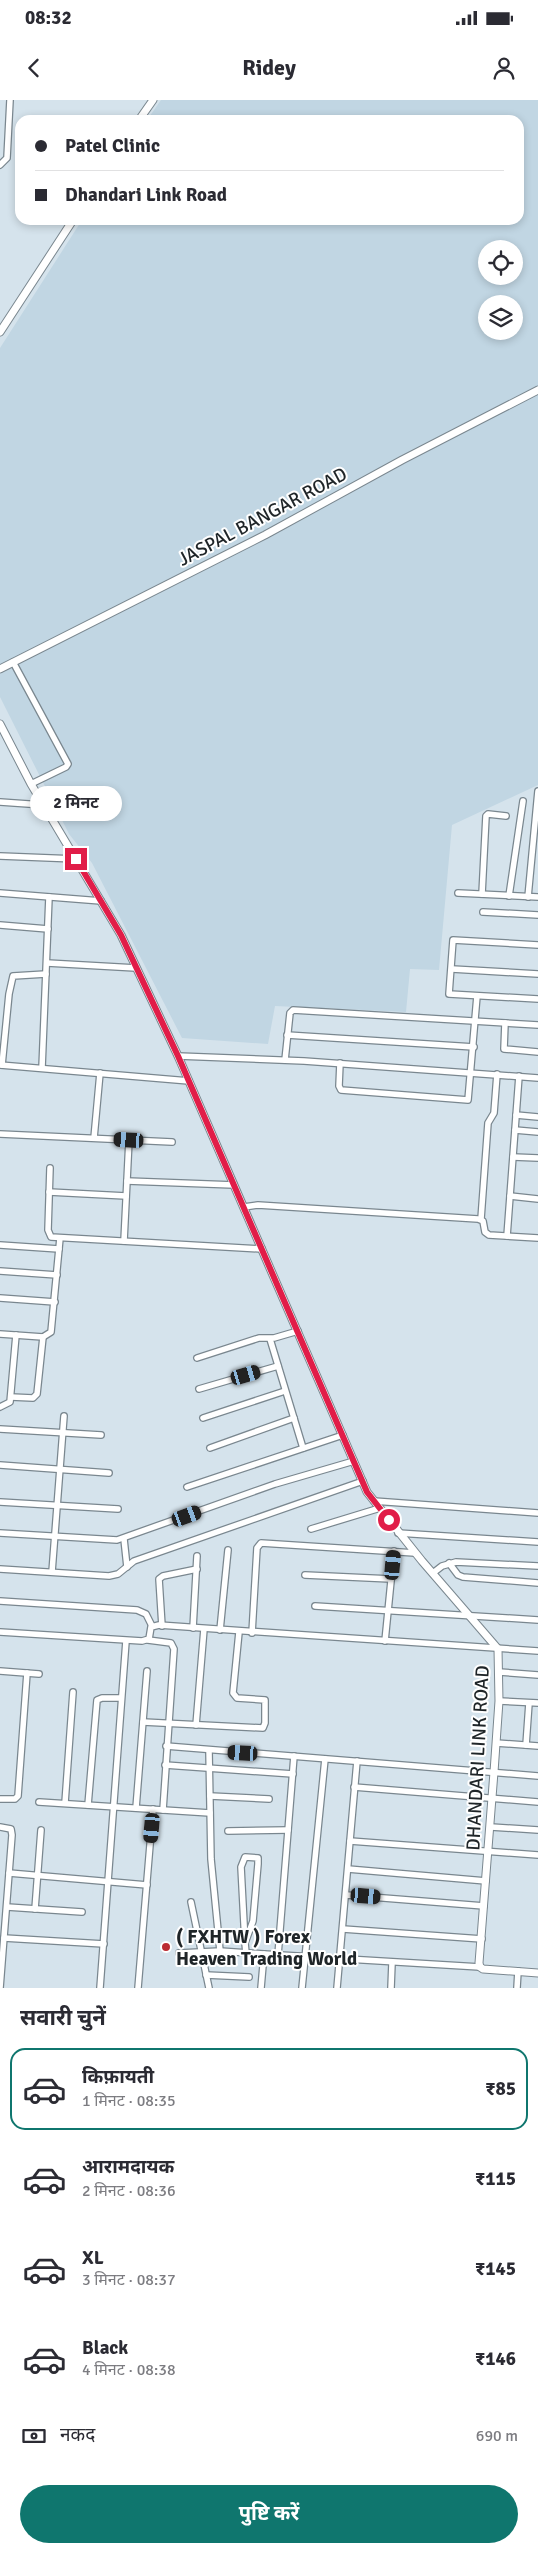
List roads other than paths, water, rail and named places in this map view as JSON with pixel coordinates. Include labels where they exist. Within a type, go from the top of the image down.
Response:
[{"type":"street","points":[[0,165],[6,158],[10,100]]},
{"type":"street","points":[[143,115],[153,100]]},
{"type":"street","points":[[0,134],[8,134]]},
{"type":"street","points":[[0,332],[70,225]]},
{"type":"street","name":"JASPAL BANGAR ROAD","points":[[0,670],[266,535],[384,470],[538,390]]},
{"type":"street","points":[[13,662],[68,764],[66,767],[31,784]]},
{"type":"street","name":"DHANDARI LINK ROAD","points":[[0,724],[31,784],[121,935],[178,1056],[363,1481],[374,1501],[398,1532],[471,1615],[498,1649],[496,1743],[480,1967]]},
{"type":"street","points":[[528,897],[538,790]]},
{"type":"street","points":[[509,896],[523,801]]},
{"type":"street","points":[[0,802],[44,804]]},
{"type":"street","points":[[482,894],[486,816],[506,816]]},
{"type":"street","points":[[0,856],[76,859]]},
{"type":"street","points":[[0,893],[101,902]]},
{"type":"street","points":[[458,893],[538,897]]},
{"type":"street","points":[[42,1068],[49,897]]},
{"type":"street","points":[[482,912],[538,915]]},
{"type":"street","points":[[0,925],[48,929]]},
{"type":"street","points":[[538,945],[453,940],[449,994],[538,1000]]},
{"type":"street","points":[[47,963],[136,968]]},
{"type":"street","points":[[452,970],[538,974]]},
{"type":"street","points":[[46,974],[13,976],[3,1023],[1,1065],[189,1081]]},
{"type":"street","points":[[340,1063],[339,1086],[341,1090],[468,1100],[477,996]]},
{"type":"street","points":[[285,1060],[290,1013],[293,1010],[538,1025]]},
{"type":"street","points":[[504,1023],[504,1049],[538,1052]]},
{"type":"street","points":[[287,1035],[474,1047]]},
{"type":"street","points":[[178,1056],[340,1063],[538,1078]]},
{"type":"street","points":[[94,1138],[100,1073]]},
{"type":"street","points":[[497,1074],[494,1116],[488,1123],[481,1219],[487,1234],[538,1238]]},
{"type":"street","points":[[507,1236],[519,1076]]},
{"type":"street","points":[[516,1115],[538,1117]]},
{"type":"street","points":[[515,1130],[538,1132]]},
{"type":"street","points":[[0,1134],[172,1142]]},
{"type":"street","points":[[124,1242],[129,1140]]},
{"type":"street","points":[[513,1157],[538,1158]]},
{"type":"street","points":[[50,1168],[49,1235],[60,1238],[262,1249]]},
{"type":"street","points":[[127,1181],[234,1185]]},
{"type":"street","points":[[50,1192],[126,1196]]},
{"type":"street","points":[[510,1196],[538,1199]]},
{"type":"street","points":[[244,1208],[258,1205],[481,1219]]},
{"type":"street","points":[[0,1334],[43,1337],[49,1334],[54,1327],[60,1238]]},
{"type":"street","points":[[0,1244],[59,1249]]},
{"type":"street","points":[[0,1271],[57,1275]]},
{"type":"street","points":[[0,1298],[55,1302]]},
{"type":"street","points":[[197,1358],[258,1338],[270,1339],[298,1331]]},
{"type":"street","points":[[0,1407],[8,1404],[11,1397],[16,1335]]},
{"type":"street","points":[[11,1397],[33,1398],[37,1394],[43,1337]]},
{"type":"street","points":[[270,1339],[303,1448]]},
{"type":"street","points":[[199,1389],[278,1366]]},
{"type":"street","points":[[203,1418],[286,1390]]},
{"type":"street","points":[[52,1572],[64,1416]]},
{"type":"street","points":[[210,1448],[294,1418]]},
{"type":"street","points":[[0,1429],[101,1435]]},
{"type":"street","points":[[187,1487],[343,1435]]},
{"type":"street","points":[[0,1534],[117,1540],[275,1484],[354,1461]]},
{"type":"street","points":[[0,1465],[109,1473]]},
{"type":"street","points":[[0,1569],[110,1576],[118,1574],[134,1561],[363,1481]]},
{"type":"street","points":[[374,1501],[538,1513]]},
{"type":"street","points":[[0,1502],[118,1509]]},
{"type":"street","points":[[311,1529],[380,1508]]},
{"type":"street","points":[[398,1532],[538,1542]]},
{"type":"street","points":[[124,1538],[127,1567]]},
{"type":"street","points":[[252,1632],[257,1548],[261,1543],[415,1552]]},
{"type":"street","points":[[220,1630],[228,1550]]},
{"type":"street","points":[[385,1641],[394,1551]]},
{"type":"street","points":[[193,1628],[197,1556]]},
{"type":"street","points":[[433,1573],[449,1563],[467,1561],[538,1566]]},
{"type":"street","points":[[449,1563],[458,1575],[463,1577],[538,1583]]},
{"type":"street","points":[[162,1626],[159,1578],[197,1569]]},
{"type":"street","points":[[305,1575],[391,1579]]},
{"type":"street","points":[[0,1601],[137,1610],[146,1614],[152,1626],[148,1640]]},
{"type":"street","points":[[315,1606],[538,1620]]},
{"type":"street","points":[[152,1626],[538,1651]]},
{"type":"street","points":[[196,1726],[204,1629]]},
{"type":"street","points":[[0,1632],[148,1640],[171,1643],[174,1646],[162,1810]]},
{"type":"street","points":[[143,1722],[261,1729],[264,1727],[267,1705],[265,1700],[236,1698],[233,1693],[239,1632]]},
{"type":"street","points":[[100,1988],[126,1640]]},
{"type":"street","points":[[0,1671],[39,1674]]},
{"type":"street","points":[[136,1808],[147,1671]]},
{"type":"street","points":[[499,1672],[538,1675]]},
{"type":"street","points":[[0,1799],[15,1799],[18,1796],[27,1673]]},
{"type":"street","points":[[65,1804],[74,1692]]},
{"type":"street","points":[[88,1805],[97,1700],[102,1698],[121,1698]]},
{"type":"street","points":[[498,1701],[538,1704]]},
{"type":"street","points":[[526,1745],[529,1703]]},
{"type":"street","points":[[496,1743],[538,1746]]},
{"type":"street","points":[[166,1746],[209,1751],[325,1758],[538,1776]]},
{"type":"street","points":[[209,1751],[211,1859],[220,1951]]},
{"type":"street","points":[[278,1955],[294,1756]]},
{"type":"street","points":[[302,1988],[325,1758]]},
{"type":"street","points":[[337,1988],[357,1761]]},
{"type":"street","points":[[165,1765],[293,1774]]},
{"type":"street","points":[[354,1787],[538,1802]]},
{"type":"street","points":[[210,1796],[270,1799]]},
{"type":"street","points":[[39,1802],[210,1813]]},
{"type":"street","points":[[138,1988],[153,1809]]},
{"type":"street","points":[[0,1827],[10,1829],[12,1832],[0,1988]]},
{"type":"street","points":[[491,1827],[538,1830]]},
{"type":"street","points":[[35,1909],[40,1830]]},
{"type":"street","points":[[228,1831],[288,1830]]},
{"type":"street","points":[[350,1841],[538,1855]]},
{"type":"street","points":[[245,1943],[253,1921],[258,1864],[258,1858],[255,1856],[244,1857],[242,1861],[245,1943],[246,1953]]},
{"type":"street","points":[[348,1869],[486,1881]]},
{"type":"street","points":[[9,1873],[147,1885]]},
{"type":"street","points":[[346,1895],[484,1906]]},
{"type":"street","points":[[191,1902],[209,1988]]},
{"type":"street","points":[[7,1908],[82,1912]]},
{"type":"street","points":[[343,1929],[482,1939]]},
{"type":"street","points":[[4,1938],[104,1944]]},
{"type":"street","points":[[179,1953],[220,1951],[538,1972]]},
{"type":"street","points":[[260,1988],[264,1954]]},
{"type":"street","points":[[391,1988],[392,1963]]},
{"type":"street","points":[[517,1988],[518,1971]]},
{"type":"street","points":[[206,1975],[249,1977]]},
{"type":"place","name":"( FXHTW ) Forex Heaven Trading World","points":[[166,1947]]}]
